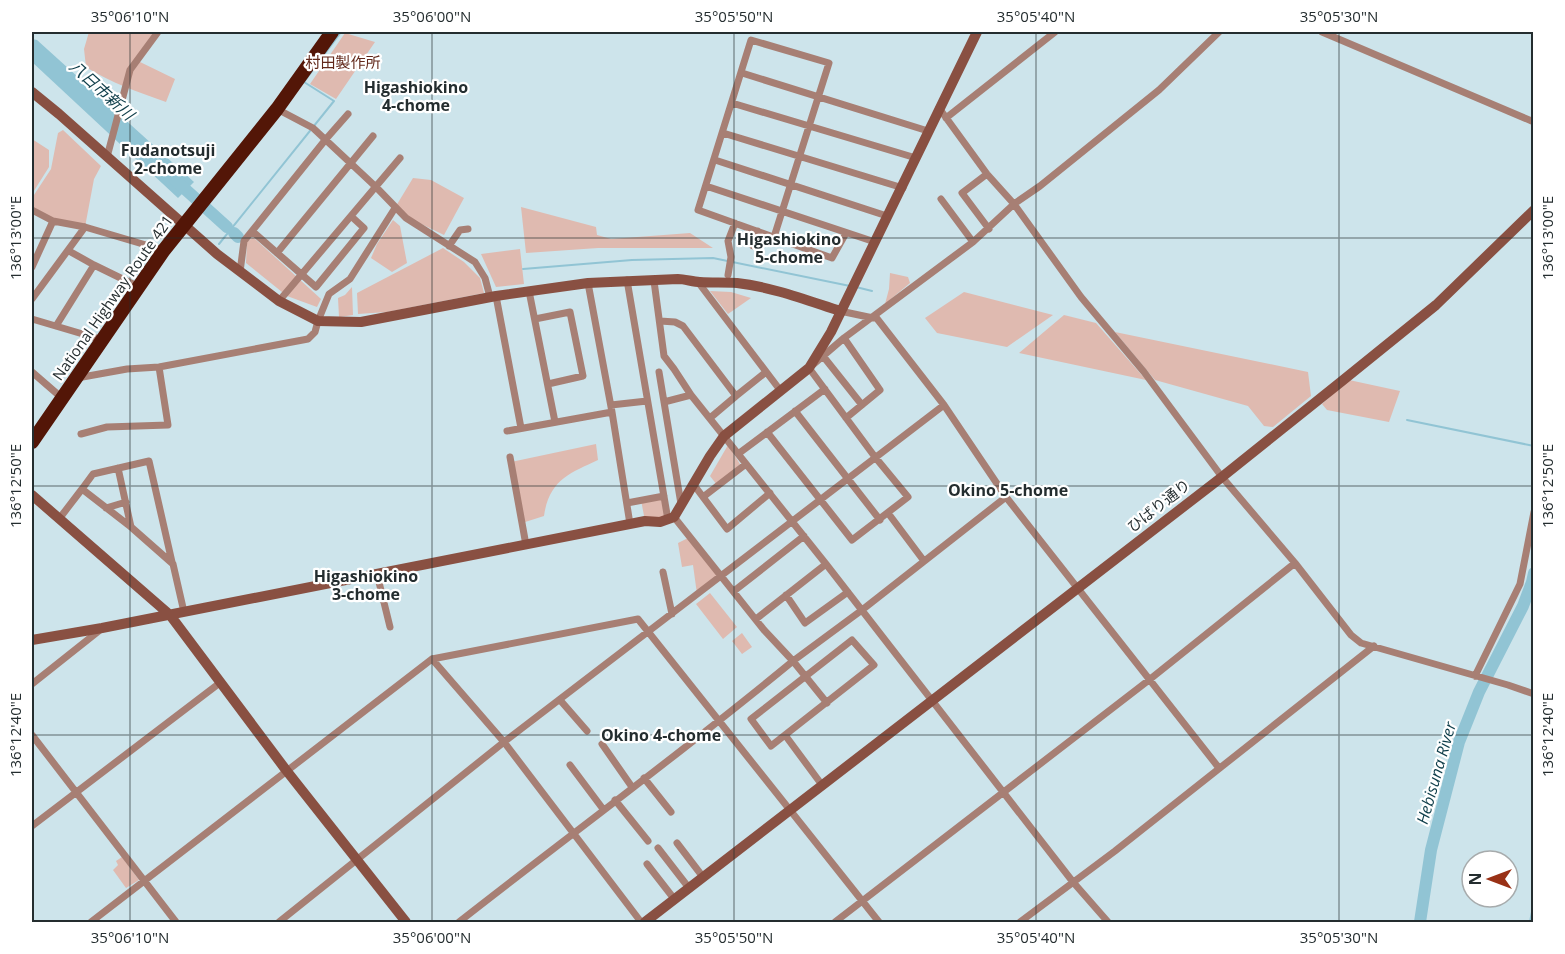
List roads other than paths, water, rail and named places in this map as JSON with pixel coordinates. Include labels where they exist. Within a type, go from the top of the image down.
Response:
[{"type":"highway","name":"National Highway Route 421","points":[[32,442],[164,250],[277,109],[332,32]]},
{"type":"street","points":[[107,157],[130,70],[158,32]]},
{"type":"street","points":[[809,368],[831,332],[903,188],[928,131],[977,32]]},
{"type":"street","points":[[946,118],[1055,32]]},
{"type":"street","points":[[32,640],[630,524],[671,519],[681,507],[724,436],[844,338],[989,230],[1014,204],[1040,186],[1162,88],[1219,32]]},
{"type":"street","points":[[1322,32],[1533,122]]},
{"type":"street","points":[[774,237],[829,63],[751,40],[698,210],[832,258],[846,232]]},
{"type":"street","points":[[741,73],[928,131]]},
{"type":"street","points":[[32,92],[107,157],[188,221],[240,272],[279,301],[318,321],[361,322],[493,297],[588,283],[690,279],[698,282],[740,283],[842,307],[874,317],[944,405],[1006,497],[1058,561],[1077,590],[1219,768]]},
{"type":"street","points":[[732,103],[916,158]]},
{"type":"street","points":[[939,108],[987,174],[1014,204],[1081,297],[1144,372],[1222,477],[1351,635],[1361,643],[1533,694]]},
{"type":"street","points":[[277,109],[313,128],[406,218],[475,262],[493,297],[520,428]]},
{"type":"street","points":[[240,272],[244,241],[348,114]]},
{"type":"street","points":[[723,133],[903,188]]},
{"type":"street","points":[[277,253],[373,136]]},
{"type":"street","points":[[279,301],[400,158]]},
{"type":"street","points":[[714,160],[888,216]]},
{"type":"street","points":[[987,174],[962,193],[989,230]]},
{"type":"street","points":[[706,186],[875,242]]},
{"type":"street","points":[[941,199],[973,242]]},
{"type":"street","points":[[77,378],[127,369],[159,367],[308,339],[315,332],[328,294],[350,279],[395,208]]},
{"type":"street","points":[[32,210],[53,221],[85,227],[164,250]]},
{"type":"street","name":"ひばり通り","points":[[643,922],[675,900],[1222,477],[1436,305],[1533,210]]},
{"type":"street","points":[[252,231],[316,287],[364,228],[351,217]]},
{"type":"street","points":[[32,267],[53,221]]},
{"type":"street","points":[[728,275],[730,256],[728,241],[735,223]]},
{"type":"street","points":[[32,299],[35,289],[69,251],[85,227]]},
{"type":"street","points":[[449,246],[460,230],[468,229]]},
{"type":"street","points":[[753,246],[758,231]]},
{"type":"street","points":[[69,251],[139,287]]},
{"type":"street","points":[[56,326],[94,265]]},
{"type":"street","points":[[627,280],[663,496],[671,519],[827,703]]},
{"type":"street","points":[[654,281],[664,356],[691,395],[848,592],[1073,882],[1108,922]]},
{"type":"street","points":[[698,282],[780,390]]},
{"type":"street","points":[[588,283],[630,524]]},
{"type":"street","points":[[529,291],[555,422]]},
{"type":"street","points":[[535,319],[570,312],[581,366],[583,376],[548,384]]},
{"type":"street","points":[[32,319],[103,339]]},
{"type":"street","points":[[660,321],[675,322],[683,326],[736,396]]},
{"type":"street","points":[[844,338],[880,390],[846,418]]},
{"type":"street","points":[[823,356],[862,405]]},
{"type":"street","points":[[81,434],[107,427],[168,425],[159,367]]},
{"type":"street","points":[[767,432],[852,540],[909,497],[875,457],[809,368]]},
{"type":"street","points":[[32,372],[62,398]]},
{"type":"street","points":[[659,372],[681,507]]},
{"type":"street","points":[[711,418],[766,372]]},
{"type":"street","points":[[738,454],[825,389]]},
{"type":"street","points":[[664,402],[691,395]]},
{"type":"street","points":[[507,431],[647,401]]},
{"type":"street","points":[[284,921],[356,860],[504,742],[944,405]]},
{"type":"street","points":[[795,411],[880,520]]},
{"type":"street","points":[[510,457],[526,545]]},
{"type":"street","points":[[59,519],[93,474],[149,461],[184,612]]},
{"type":"street","points":[[703,497],[746,464]]},
{"type":"street","points":[[118,468],[131,526]]},
{"type":"street","points":[[694,485],[727,529],[770,493]]},
{"type":"street","points":[[82,489],[131,526],[173,564]]},
{"type":"street","points":[[32,495],[170,615],[286,770],[406,922]]},
{"type":"street","points":[[627,503],[663,496]]},
{"type":"street","points":[[459,922],[1006,497]]},
{"type":"street","points":[[106,508],[126,502]]},
{"type":"street","points":[[1472,675],[1520,584],[1533,512]]},
{"type":"street","points":[[888,513],[924,561]]},
{"type":"street","points":[[734,591],[804,536]]},
{"type":"street","points":[[834,922],[1149,680],[1294,563]]},
{"type":"street","points":[[756,619],[826,564]]},
{"type":"street","points":[[663,572],[672,614]]},
{"type":"street","points":[[377,574],[390,627]]},
{"type":"street","points":[[786,596],[806,623],[848,592]]},
{"type":"street","points":[[91,922],[432,659],[638,619],[879,922]]},
{"type":"street","points":[[32,684],[102,628]]},
{"type":"street","points":[[852,640],[874,665],[771,746],[751,719],[805,676],[852,640]]},
{"type":"street","points":[[1020,922],[1374,646]]},
{"type":"street","points":[[432,659],[504,742],[643,922]]},
{"type":"street","points":[[32,826],[221,682]]},
{"type":"street","points":[[560,700],[587,731]]},
{"type":"street","points":[[32,735],[176,922]]},
{"type":"street","points":[[785,735],[822,785]]},
{"type":"street","points":[[602,744],[632,787]]},
{"type":"street","points":[[570,765],[603,809]]},
{"type":"street","points":[[644,778],[671,812]]},
{"type":"street","points":[[615,800],[648,841]]},
{"type":"street","points":[[677,843],[703,877]]},
{"type":"street","points":[[658,848],[689,888]]},
{"type":"street","points":[[647,864],[675,900]]},
{"type":"water","name":"八日市新川","points":[[32,39],[37,40],[194,182],[178,198],[32,62]]},
{"type":"waterway","points":[[219,244],[334,101],[304,82],[341,32]]},
{"type":"waterway","name":"八日市新川","points":[[175,180],[227,227]]},
{"type":"waterway","name":"八日市新川","points":[[234,233],[238,237]]},
{"type":"waterway","points":[[523,269],[632,260],[713,258],[850,286]]},
{"type":"waterway","points":[[856,287],[872,291]]},
{"type":"waterway","points":[[1407,420],[1534,446]]},
{"type":"waterway","name":"Hebisuna River","points":[[1420,922],[1431,850],[1459,742],[1479,692],[1523,606],[1534,573]]},
{"type":"waterway","points":[[1530,922],[1532,912]]},
{"type":"district","name":"Higashiokino 4-chome","points":[[416,96]]},
{"type":"district","name":"Fudanotsuji 2-chome","points":[[168,159]]},
{"type":"district","name":"Higashiokino 5-chome","points":[[789,248]]},
{"type":"district","name":"Okino 5-chome","points":[[1008,490]]},
{"type":"district","name":"Higashiokino 3-chome","points":[[366,585]]},
{"type":"district","name":"Okino 4-chome","points":[[661,735]]},
{"type":"park label","name":"村田製作所","points":[[343,63]]}]
